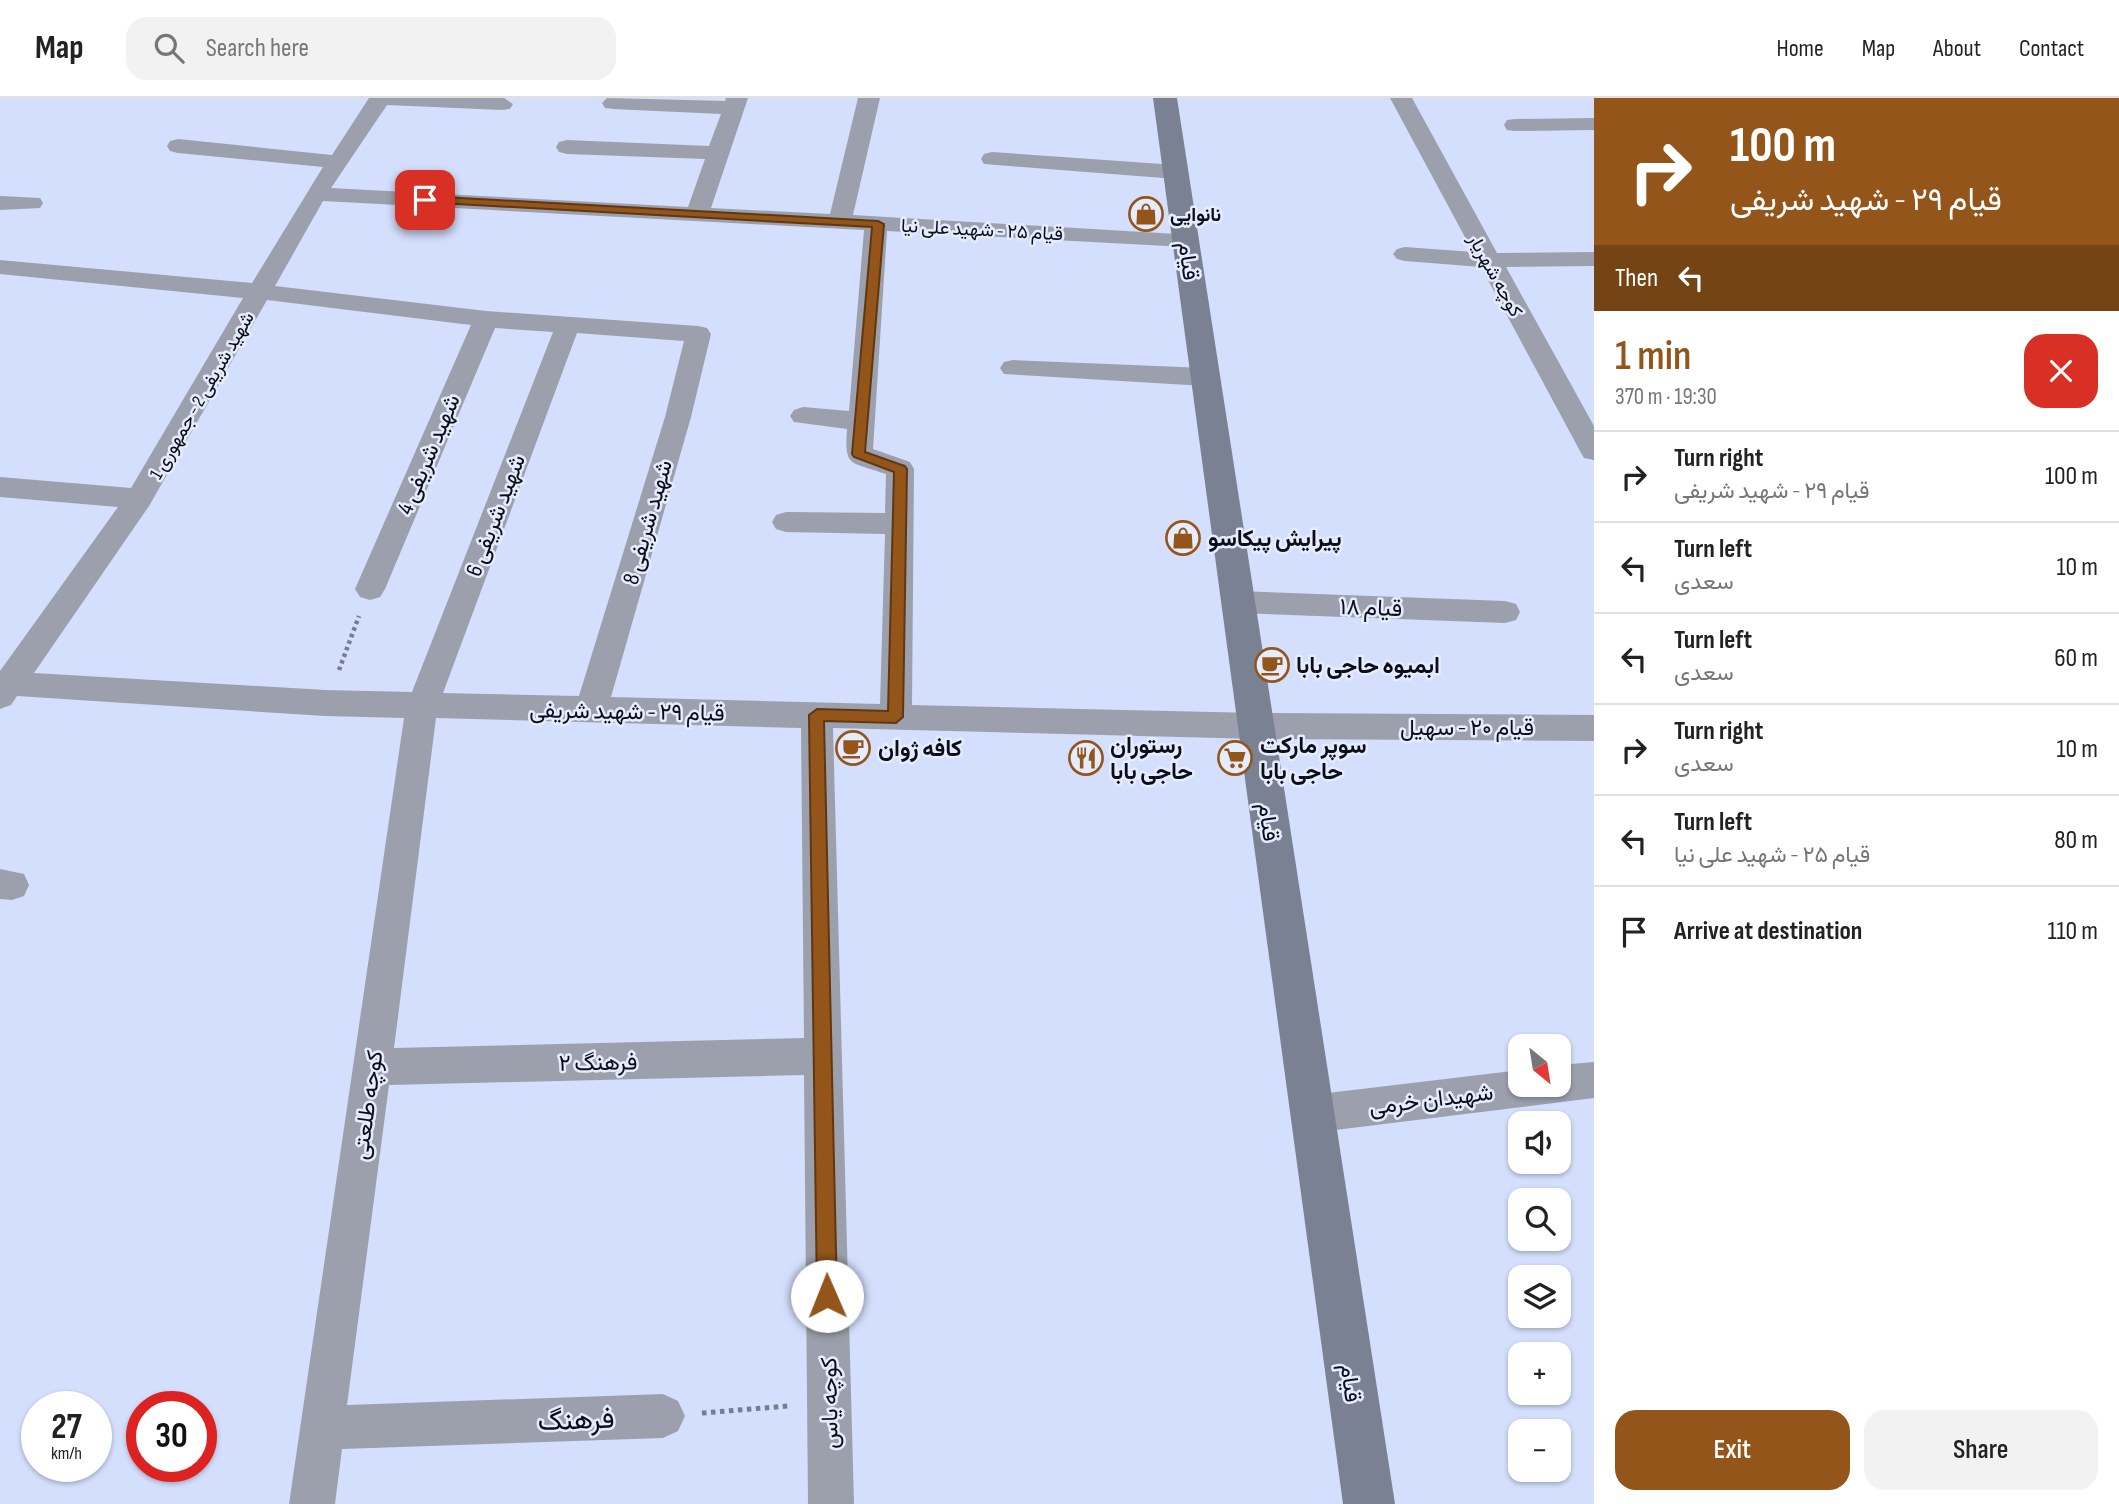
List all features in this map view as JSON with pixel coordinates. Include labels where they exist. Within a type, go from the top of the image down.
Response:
[{"type":"main road","name":"قیام","points":[[1165,98],[1369,1504]]},
{"type":"street","points":[[381,98],[502,104]]},
{"type":"street","name":"شهید شریفی 2 - جمهوری 1","points":[[3,688],[139,499],[316,194],[381,98]]},
{"type":"street","points":[[840,222],[869,98]]},
{"type":"street","name":"کوچه شهریار","points":[[1401,98],[1487,260],[1594,451]]},
{"type":"street","points":[[612,103],[735,103],[697,214]]},
{"type":"street","points":[[1515,125],[1592,115]]},
{"type":"street","points":[[178,146],[338,162]]},
{"type":"street","points":[[567,147],[718,153]]},
{"type":"street","points":[[992,159],[1176,172]]},
{"type":"street","name":"قیام ۲۵ - شهید علی نیا","points":[[316,194],[1186,240]]},
{"type":"street","points":[[0,203],[32,204]]},
{"type":"street","points":[[878,224],[859,454],[900,469],[896,717]]},
{"type":"street","points":[[1405,254],[1487,260],[1594,259]]},
{"type":"street","points":[[0,267],[261,292],[486,319],[568,325]]},
{"type":"street","name":"شهید شریفی 4","points":[[370,589],[486,319]]},
{"type":"street","name":"شهید شریفی 8","points":[[568,325],[698,334],[678,417],[591,710]]},
{"type":"street","name":"شهید شریفی 6","points":[[422,706],[568,325]]},
{"type":"street","points":[[1013,368],[1205,377]]},
{"type":"street","points":[[803,416],[861,421]]},
{"type":"street","points":[[0,487],[139,499]]},
{"type":"street","points":[[786,522],[899,524]]},
{"type":"street","name":"قیام ۱۸","points":[[1238,602],[1505,611]]},
{"type":"street","name":"قیام ۲۹ - شهید شریفی","points":[[3,688],[422,706],[1255,726]]},
{"type":"street","name":"کوچه طلعتی","points":[[312,1504],[422,706]]},
{"type":"street","name":"کوچه یاس","points":[[817,715],[831,1504]]},
{"type":"street","name":"قیام ۲۰ - سهیل","points":[[1255,726],[1594,728]]},
{"type":"street","name":"فرهنگ ۲","points":[[372,1067],[823,1056]]},
{"type":"street","name":"شهیدان خرمی","points":[[1311,1114],[1508,1090]]},
{"type":"street","name":"فرهنگ","points":[[323,1428],[663,1416]]},
{"type":"path","points":[[326,703],[370,589]]},
{"type":"path","points":[[663,1416],[830,1402]]},
{"type":"place","name":"نانوایی","points":[[1146,214]]},
{"type":"place","name":"پیرایش پیکاسو","points":[[1183,538]]},
{"type":"place","name":"ابمیوه حاجی بابا","points":[[1272,665]]},
{"type":"place","name":"کافه ژوان","points":[[853,748]]},
{"type":"place","name":"رستوران حاجی بابا","points":[[1086,758]]},
{"type":"place","name":"سوپر مارکت حاجی بابا","points":[[1235,758]]},
{"type":"route","points":[[425,200],[878,224],[859,454],[900,469],[896,717],[817,715],[827,1296]]}]
